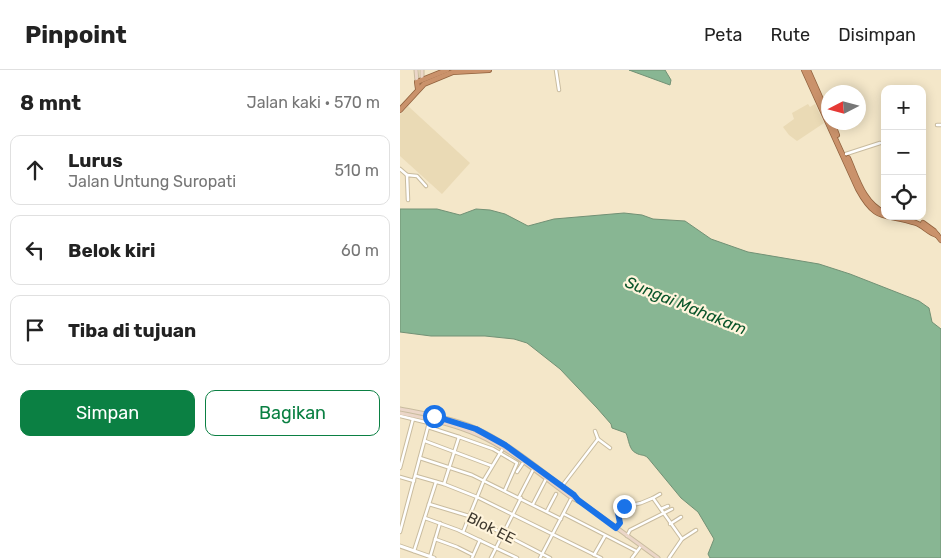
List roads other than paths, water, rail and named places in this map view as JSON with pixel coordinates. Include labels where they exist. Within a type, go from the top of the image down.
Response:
[{"type":"highway","points":[[400,110],[418,89],[421,82],[447,70]]},
{"type":"highway","points":[[421,82],[453,72],[489,70]]},
{"type":"highway","points":[[806,70],[821,101]]},
{"type":"highway","points":[[806,70],[821,103]]},
{"type":"highway","points":[[833,130],[858,188],[870,207],[885,216],[918,224],[937,235]]},
{"type":"highway","points":[[834,130],[868,201],[881,211]]},
{"type":"highway","points":[[915,220],[934,231],[941,240]]},
{"type":"main road","points":[[416,70],[421,82]]},
{"type":"main road","points":[[421,82],[422,70]]},
{"type":"main road","points":[[400,409],[464,424],[476,429],[562,486],[578,500],[658,558]]},
{"type":"main road","points":[[400,413],[478,435],[504,447],[523,463],[573,496]]},
{"type":"street","points":[[556,70],[559,90]]},
{"type":"street","points":[[846,154],[880,143]]},
{"type":"street","points":[[400,169],[407,175],[417,176],[426,186]]},
{"type":"street","points":[[407,175],[408,200]]},
{"type":"street","points":[[400,416],[430,421],[400,532]]},
{"type":"street","points":[[400,468],[413,419]]},
{"type":"street","points":[[428,428],[500,453],[517,463],[505,490]]},
{"type":"street","points":[[595,431],[598,439],[610,448]]},
{"type":"street","points":[[444,484],[459,438]]},
{"type":"street","points":[[562,486],[598,439]]},
{"type":"street","points":[[425,441],[492,466]]},
{"type":"street","points":[[463,532],[484,480],[504,447]]},
{"type":"street","points":[[420,458],[484,480],[561,519]]},
{"type":"street","points":[[518,472],[523,463]]},
{"type":"street","points":[[491,558],[513,516],[533,470]]},
{"type":"street","points":[[416,476],[444,484],[477,498],[601,558]]},
{"type":"street","points":[[400,477],[414,481]]},
{"type":"street","points":[[533,504],[546,479]]},
{"type":"street","points":[[414,551],[436,482]]},
{"type":"street","points":[[547,511],[556,494]]},
{"type":"street","points":[[616,528],[620,523],[618,513],[622,507],[641,503],[660,494]]},
{"type":"street","points":[[540,558],[573,496]]},
{"type":"street","points":[[653,498],[682,539]]},
{"type":"street","name":"Blok EE","points":[[430,504],[469,516],[550,558]]},
{"type":"street","points":[[661,510],[668,506]]},
{"type":"street","points":[[627,536],[630,530],[672,509]]},
{"type":"street","points":[[564,514],[636,551]]},
{"type":"street","points":[[670,524],[682,517]]},
{"type":"street","points":[[425,518],[463,532],[516,558]]},
{"type":"street","points":[[400,546],[430,557],[440,523]]},
{"type":"street","points":[[669,558],[682,539],[696,530]]},
{"type":"street","points":[[594,555],[604,536]]},
{"type":"street","points":[[435,539],[458,546],[472,556],[480,540]]},
{"type":"street","points":[[632,558],[641,546]]},
{"type":"water","points":[[629,70],[665,70],[671,80],[670,85]]},
{"type":"water","name":"Sungai Mahakam","points":[[400,209],[437,209],[460,215],[476,209],[490,210],[505,214],[528,226],[554,219],[624,213],[642,215],[653,219],[685,221],[711,239],[748,252],[819,264],[919,301],[929,308],[932,322],[941,329],[941,558],[710,558],[708,554],[714,539],[698,512],[681,498],[648,458],[634,452],[626,433],[612,428],[611,424],[597,408],[560,369],[527,343],[514,339],[485,336],[431,336],[400,332]]}]
